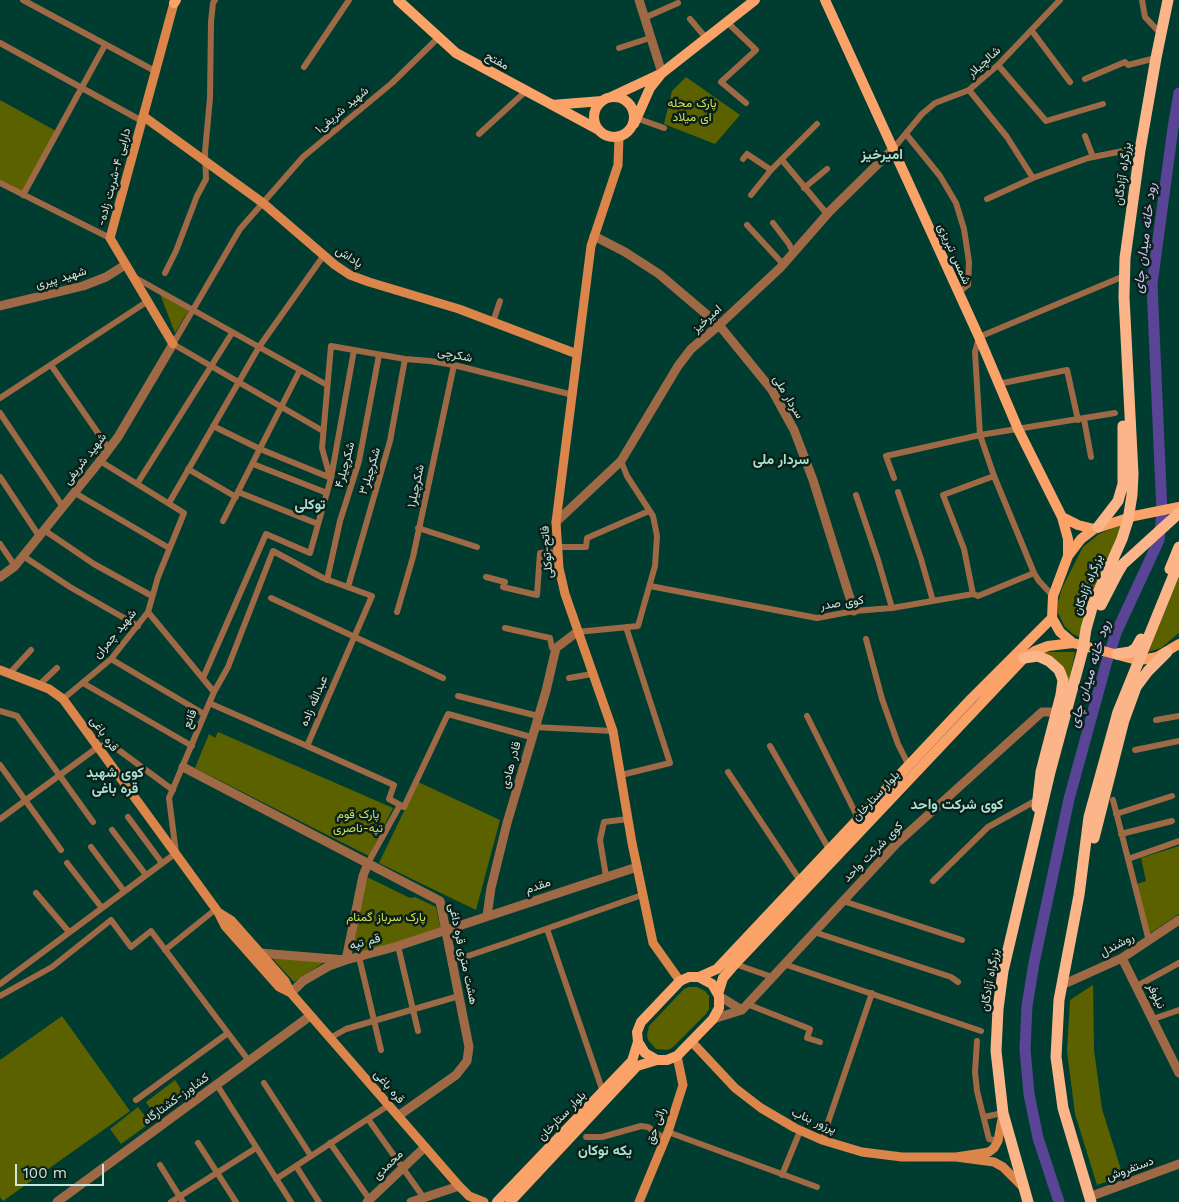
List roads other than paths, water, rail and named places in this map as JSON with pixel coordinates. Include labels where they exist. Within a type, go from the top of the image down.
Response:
[{"type":"highway","name":"بزرگراه آزادگان","points":[[1028,1202],[1003,1113],[996,1051],[998,1009],[1004,971],[1038,829],[1078,646],[1086,629],[1093,604],[1122,539],[1128,520],[1133,474],[1124,276],[1140,150],[1168,0]]},
{"type":"highway","points":[[1096,528],[1118,501],[1123,484],[1120,327],[1124,297]]},
{"type":"highway","points":[[1078,646],[1123,564],[1179,513]]},
{"type":"highway","points":[[1117,654],[1130,652],[1140,644],[1179,547]]},
{"type":"highway","points":[[1090,1200],[1063,1108],[1056,1057],[1059,1000],[1079,895],[1090,817],[1118,712],[1125,690],[1179,562]]},
{"type":"highway","points":[[1079,895],[1089,864],[1096,826],[1124,720],[1136,687],[1148,671],[1167,652]]},
{"type":"highway","points":[[1024,658],[1038,656],[1049,661],[1059,670],[1063,680],[1057,712],[1041,772],[1037,800],[1038,829]]},
{"type":"main road","name":"مفتح","points":[[398,0],[456,53],[599,130]]},
{"type":"main road","points":[[662,73],[606,99],[595,112],[596,124],[599,130],[608,136],[619,137],[630,130],[650,88],[662,73],[755,0]]},
{"type":"main road","name":"شمس تبریزی","points":[[824,0],[979,337],[1018,429],[1062,517],[1068,539],[1068,556]]},
{"type":"main road","name":"-دارایی ۴-شربت زاده","points":[[173,344],[110,238],[174,1]]},
{"type":"main road","points":[[551,105],[606,99],[625,100],[630,104],[635,121]]},
{"type":"main road","name":"پاداش","points":[[142,119],[264,203],[341,269],[357,278],[459,310],[577,354]]},
{"type":"main road","name":"فاتح-توکلی","points":[[619,137],[618,164],[591,246],[556,522],[559,568],[565,594],[613,731],[642,895],[653,943],[680,981]]},
{"type":"main road","points":[[1179,507],[1096,528],[1081,539],[1068,556],[1053,596],[1052,618],[1060,632],[1078,646],[1136,660],[1156,657],[1179,644]]},
{"type":"main road","points":[[1062,517],[1078,526],[1096,528]]},
{"type":"main road","name":"بلوار ستارخان","points":[[497,1202],[632,1061],[638,1042],[641,1022],[680,981],[689,977],[699,977],[717,969],[971,699],[1052,618]]},
{"type":"main road","name":"بلوار ستارخان","points":[[713,1019],[719,1008],[718,995],[723,978],[735,964],[1024,658],[1035,650],[1048,646],[1078,646]]},
{"type":"main road","name":"قره باغی","points":[[4,672],[49,689],[63,699],[217,911]]},
{"type":"main road","points":[[217,911],[231,920],[286,981],[291,993]]},
{"type":"main road","points":[[217,911],[224,926],[279,987],[291,993]]},
{"type":"main road","points":[[699,977],[712,984],[718,995]]},
{"type":"main road","name":"قره باغی","points":[[291,993],[470,1199],[484,1202]]},
{"type":"main road","points":[[677,1056],[713,1019]]},
{"type":"main road","name":"پرزور بناب","points":[[692,1041],[734,1088],[761,1108],[800,1131],[862,1152],[902,1157],[956,1157]]},
{"type":"main road","points":[[638,1042],[645,1053],[656,1060]]},
{"type":"main road","name":"بلوار ستارخان","points":[[510,1202],[637,1066],[677,1056]]},
{"type":"main road","name":"راثی حق","points":[[639,1202],[667,1136],[683,1085],[677,1056]]},
{"type":"main road","points":[[956,1157],[989,1152],[998,1141],[1003,1113]]},
{"type":"main road","points":[[956,1157],[994,1162],[1003,1167],[1023,1187]]},
{"type":"street","points":[[23,0],[155,71]]},
{"type":"street","points":[[165,272],[176,251],[197,196],[206,179],[204,160],[210,98],[211,22],[213,3],[216,0]]},
{"type":"street","points":[[304,67],[349,0]]},
{"type":"street","points":[[639,0],[662,73]]},
{"type":"street","name":"شالچیلار","points":[[893,149],[922,114],[935,103],[969,90],[998,66],[1032,32],[1060,0]]},
{"type":"street","points":[[1142,0],[1145,17],[1161,34]]},
{"type":"street","points":[[644,18],[678,3]]},
{"type":"street","points":[[690,19],[706,38]]},
{"type":"street","points":[[726,22],[756,50],[721,82],[746,103]]},
{"type":"street","points":[[1032,32],[1070,82]]},
{"type":"street","name":"شهید شریفی۱","points":[[173,344],[240,229],[303,158],[392,83],[438,38]]},
{"type":"street","points":[[618,48],[650,38]]},
{"type":"street","points":[[0,43],[142,119]]},
{"type":"street","points":[[23,195],[105,45]]},
{"type":"street","points":[[1085,79],[1125,62],[1128,65],[1156,58]]},
{"type":"street","points":[[998,66],[1046,121],[1102,104]]},
{"type":"street","points":[[969,90],[1007,137],[1033,178]]},
{"type":"street","points":[[479,134],[526,91]]},
{"type":"street","points":[[635,121],[664,128]]},
{"type":"street","points":[[751,195],[771,170],[818,124]]},
{"type":"street","points":[[906,134],[940,176],[956,204],[964,229],[969,262],[968,285],[958,293]]},
{"type":"street","points":[[1085,136],[1093,157]]},
{"type":"street","name":"امیرخیز","points":[[556,522],[621,461],[678,366],[691,348],[719,325],[783,264],[827,214],[893,149]]},
{"type":"street","points":[[986,199],[1033,178],[1093,157],[1123,151],[1140,150]]},
{"type":"street","points":[[743,159],[747,154],[771,170]]},
{"type":"street","points":[[782,160],[827,214]]},
{"type":"street","points":[[804,188],[827,169]]},
{"type":"street","points":[[0,183],[110,238]]},
{"type":"street","points":[[773,223],[790,244],[793,252]]},
{"type":"street","points":[[747,225],[783,264]]},
{"type":"street","name":"سردار ملی","points":[[594,236],[625,252],[659,274],[719,325],[772,390],[794,430],[813,480],[854,612]]},
{"type":"street","points":[[100,461],[169,503],[259,347],[324,255]]},
{"type":"street","name":"شهید پیری","points":[[0,306],[83,286],[106,277],[125,265]]},
{"type":"street","points":[[132,276],[327,385],[322,448],[331,478]]},
{"type":"street","points":[[1053,596],[1034,573],[994,476],[980,435],[975,352],[979,337],[1124,276]]},
{"type":"street","points":[[493,322],[500,301]]},
{"type":"street","points":[[0,398],[148,302]]},
{"type":"street","points":[[137,484],[232,333]]},
{"type":"street","points":[[173,344],[323,431]]},
{"type":"street","name":"شهید شریفى","points":[[0,577],[15,566],[24,556],[118,437],[173,344]]},
{"type":"street","name":"شکرچی","points":[[327,385],[331,346],[405,359],[454,365],[572,395]]},
{"type":"street","points":[[203,678],[266,534],[310,553],[331,478],[354,350]]},
{"type":"street","name":"شکرچیلر۴","points":[[327,580],[340,521],[359,461],[378,354]]},
{"type":"street","name":"شکرچیلر۳","points":[[348,588],[390,441],[405,359]]},
{"type":"street","points":[[51,364],[109,449]]},
{"type":"street","name":"شکرچیلر۱","points":[[398,612],[413,557],[454,365]]},
{"type":"street","points":[[223,521],[300,370]]},
{"type":"street","points":[[998,384],[1068,370],[1091,457]]},
{"type":"street","points":[[0,413],[63,508]]},
{"type":"street","points":[[894,478],[886,456],[980,435],[1115,413]]},
{"type":"street","points":[[213,426],[260,449],[331,478]]},
{"type":"street","points":[[505,628],[550,638],[552,648],[556,648],[578,632],[638,626],[655,566],[657,536],[653,516],[627,476],[621,461]]},
{"type":"street","points":[[252,464],[327,493]]},
{"type":"street","points":[[188,469],[237,495],[318,524]]},
{"type":"street","points":[[973,594],[964,549],[943,495],[994,476]]},
{"type":"street","points":[[0,477],[42,533],[152,596]]},
{"type":"street","points":[[898,492],[921,558],[933,601]]},
{"type":"street","points":[[74,493],[169,548]]},
{"type":"street","points":[[856,494],[892,608]]},
{"type":"street","name":"شهید چمران","points":[[63,699],[111,659],[148,612],[169,548],[184,513],[169,503]]},
{"type":"street","points":[[486,577],[505,582],[503,587],[537,595],[540,553],[558,549],[586,547],[587,538],[650,511]]},
{"type":"street","points":[[418,528],[477,547]]},
{"type":"street","points":[[0,544],[15,566]]},
{"type":"street","name":"قانع","points":[[176,853],[170,798],[204,714],[228,667],[273,551],[327,580]]},
{"type":"street","points":[[24,556],[70,587],[138,626]]},
{"type":"street","name":"کوی صدر","points":[[650,586],[817,618],[892,608],[973,594],[978,596],[1034,573]]},
{"type":"street","points":[[327,580],[348,588]]},
{"type":"street","name":"عبدالله زاده","points":[[209,703],[307,746],[372,596],[348,588]]},
{"type":"street","points":[[271,598],[444,678]]},
{"type":"street","points":[[148,612],[214,692]]},
{"type":"street","points":[[620,776],[670,764],[626,627]]},
{"type":"street","points":[[866,639],[885,707],[898,744],[909,766]]},
{"type":"street","name":"قادر هادی","points":[[487,916],[491,888],[556,648]]},
{"type":"street","points":[[4,672],[31,650]]},
{"type":"street","points":[[111,659],[204,714]]},
{"type":"street","points":[[39,685],[57,668]]},
{"type":"street","points":[[569,678],[592,674]]},
{"type":"street","points":[[83,683],[192,746]]},
{"type":"street","points":[[458,696],[538,716]]},
{"type":"street","points":[[0,711],[17,716],[94,822]]},
{"type":"street","name":"کوی شرکت واحد","points":[[744,1007],[897,843],[1042,712],[1057,712]]},
{"type":"street","points":[[307,746],[394,785],[388,799],[404,807],[448,714],[531,737]]},
{"type":"street","points":[[807,716],[859,820]]},
{"type":"street","points":[[1156,720],[1179,716]]},
{"type":"street","points":[[534,727],[613,731]]},
{"type":"street","points":[[1135,750],[1179,741]]},
{"type":"street","points":[[0,819],[98,747],[109,743],[173,790]]},
{"type":"street","points":[[770,746],[830,851]]},
{"type":"street","points":[[0,765],[61,850]]},
{"type":"street","name":"هشت متری قره داغی","points":[[183,767],[440,900],[469,1047],[467,1061],[456,1075],[398,1116]]},
{"type":"street","points":[[728,772],[800,882]]},
{"type":"street","points":[[1116,814],[1172,796]]},
{"type":"street","points":[[933,882],[988,827],[1037,800]]},
{"type":"street","points":[[1113,800],[1149,941]]},
{"type":"street","points":[[346,960],[363,876],[368,863],[400,805]]},
{"type":"street","points":[[128,818],[162,863]]},
{"type":"street","points":[[606,876],[600,840],[604,822],[628,819]]},
{"type":"street","points":[[1121,834],[1172,821]]},
{"type":"street","points":[[112,830],[146,875]]},
{"type":"street","points":[[1128,859],[1179,841]]},
{"type":"street","points":[[91,847],[124,891]]},
{"type":"street","points":[[0,984],[176,853]]},
{"type":"street","points":[[67,863],[102,908]]},
{"type":"street","name":"مقدم","points":[[446,929],[637,867]]},
{"type":"street","points":[[36,893],[69,932]]},
{"type":"street","points":[[453,961],[642,895]]},
{"type":"street","points":[[843,901],[962,940]]},
{"type":"street","points":[[165,950],[217,911]]},
{"type":"street","points":[[0,996],[52,967],[111,920],[131,947],[151,931],[249,1061]]},
{"type":"street","name":"روشندل","points":[[1062,985],[1122,958],[1179,920]]},
{"type":"street","name":"قم تپه","points":[[291,993],[303,982],[329,966],[398,946],[446,929]]},
{"type":"street","points":[[547,929],[603,1092]]},
{"type":"street","points":[[814,932],[951,977],[958,982]]},
{"type":"street","points":[[398,946],[418,1031]]},
{"type":"street","name":"قم تپه","points":[[260,953],[346,960]]},
{"type":"street","points":[[359,957],[380,1050]]},
{"type":"street","name":"نیلوفر","points":[[1122,958],[1179,1073]]},
{"type":"street","points":[[1137,986],[1179,963]]},
{"type":"street","points":[[735,964],[772,977]]},
{"type":"street","points":[[784,964],[981,1031]]},
{"type":"street","points":[[822,1140],[872,993]]},
{"type":"street","points":[[718,995],[744,1007],[810,1029],[807,1038],[820,1042]]},
{"type":"street","points":[[330,1038],[346,1029],[459,996]]},
{"type":"street","points":[[713,1019],[744,1007]]},
{"type":"street","points":[[1153,1019],[1179,1010]]},
{"type":"street","name":"کشاورز-کشتارگاه","points":[[57,1202],[310,1016]]},
{"type":"street","points":[[136,1100],[228,1033]]},
{"type":"street","points":[[977,1040],[975,1072],[977,1091],[989,1139],[998,1141]]},
{"type":"street","points":[[264,1084],[311,1156]]},
{"type":"street","points":[[217,1085],[291,1202]]},
{"type":"street","points":[[276,1179],[389,1105]]},
{"type":"street","points":[[984,1116],[1003,1113]]},
{"type":"street","points":[[368,1119],[424,1198]]},
{"type":"street","points":[[586,1137],[602,1137],[641,1126],[648,1127],[667,1136],[817,1187]]},
{"type":"street","points":[[782,1174],[800,1131]]},
{"type":"street","points":[[330,1142],[369,1201]]},
{"type":"street","points":[[198,1143],[236,1202]]},
{"type":"street","name":"محمدی","points":[[369,1201],[425,1147]]},
{"type":"street","points":[[172,1202],[182,1199],[217,1173],[256,1148]]},
{"type":"street","name":"دستفروش","points":[[1090,1200],[1179,1164]]},
{"type":"street","points":[[160,1165],[182,1199]]},
{"type":"street","points":[[296,1166],[319,1202]]},
{"type":"street","points":[[411,1202],[459,1186]]},
{"type":"waterway","name":"رود خانه میدان چای","points":[[1059,1202],[1038,1138],[1029,1094],[1025,1049],[1027,1006],[1034,963],[1069,799],[1106,664],[1116,633],[1159,540],[1162,513],[1152,284],[1179,93]]},
{"type":"district","name":"امیرخیز","points":[[882,155]]},
{"type":"district","name":"سردار ملی","points":[[781,460]]},
{"type":"district","name":"توکلی","points":[[310,505]]},
{"type":"district","name":"کوی شهید قره باغی","points":[[115,782]]},
{"type":"district","name":"کوی شرکت واحد","points":[[957,805]]},
{"type":"district","name":"یکه توکان","points":[[605,1151]]},
{"type":"park label","name":"پارک محله ای میلاد","points":[[692,110]]},
{"type":"park label","name":"پارک قوم تپه-ناصری","points":[[358,821]]},
{"type":"park label","name":"پارک سرباز گمنام","points":[[386,917]]}]
